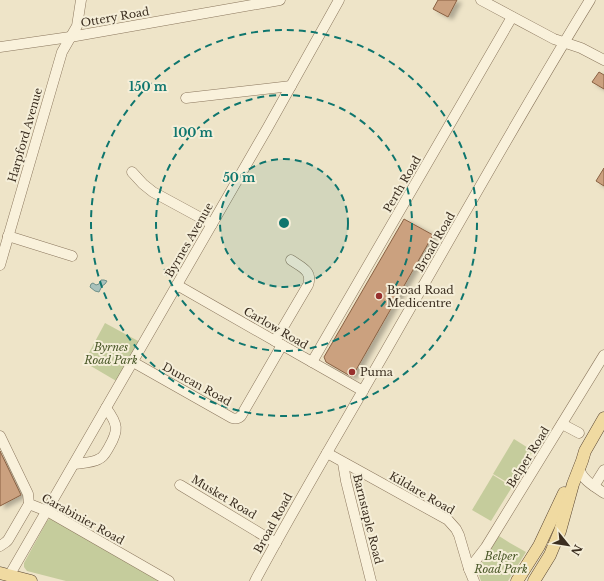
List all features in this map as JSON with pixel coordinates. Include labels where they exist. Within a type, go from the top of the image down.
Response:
[{"type":"main road","points":[[517,581],[539,546],[575,467],[604,418]]},
{"type":"main road","points":[[534,581],[550,555],[560,531],[573,484],[585,451]]},
{"type":"main road","points":[[5,575],[31,581]]},
{"type":"street","name":"Harpford Avenue","points":[[0,265],[62,52],[77,26],[81,0]]},
{"type":"street","name":"Ottery Road","points":[[0,47],[70,37],[280,0]]},
{"type":"street","name":"Byrnes Avenue","points":[[5,575],[47,511],[339,0]]},
{"type":"street","points":[[481,0],[554,39],[581,48],[604,60]]},
{"type":"street","name":"Broad Road","points":[[255,581],[564,42],[590,0]]},
{"type":"street","name":"Perth Road","points":[[312,362],[512,17]]},
{"type":"street","points":[[186,98],[291,86]]},
{"type":"street","points":[[132,172],[153,192],[212,224]]},
{"type":"street","points":[[8,236],[72,256]]},
{"type":"street","name":"Duncan Road","points":[[133,362],[236,419],[238,418],[241,416],[310,280],[310,276],[307,271],[291,260]]},
{"type":"street","name":"Carlow Road","points":[[177,285],[363,391]]},
{"type":"street","name":"Belper Road","points":[[469,569],[486,547],[604,355]]},
{"type":"street","points":[[74,464],[100,459],[108,449],[114,438],[116,424],[113,416],[106,408]]},
{"type":"street","points":[[562,424],[579,432]]},
{"type":"street","name":"Carabinier Road","points":[[0,436],[28,494],[29,504],[47,511],[169,581]]},
{"type":"street","name":"Kildare Road","points":[[327,454],[448,520],[459,535],[474,581]]},
{"type":"street","name":"Barnstaple Road","points":[[343,463],[346,481],[371,581]]},
{"type":"street","points":[[579,468],[585,479],[604,492]]},
{"type":"street","points":[[594,486],[604,470]]},
{"type":"street","points":[[573,484],[579,482],[594,486]]},
{"type":"street","name":"Musket Road","points":[[180,485],[276,542]]},
{"type":"street","points":[[0,546],[8,540],[29,504]]},
{"type":"green space","name":"Byrnes Road Park","points":[[105,323],[140,342],[118,382],[84,362]]},
{"type":"green space","points":[[514,439],[533,451],[512,485],[493,474]]},
{"type":"green space","points":[[493,475],[512,487],[491,521],[472,510]]},
{"type":"green space","points":[[49,519],[162,581],[66,581],[27,571],[24,567],[24,563]]},
{"type":"green space","name":"Belper Road Park","points":[[499,536],[526,552],[508,581],[481,581],[477,570]]},
{"type":"water","points":[[101,280],[107,281],[99,292],[90,287],[93,283],[96,285],[99,284]]},
{"type":"building","points":[[438,0],[457,0],[448,17],[433,9]]},
{"type":"building","points":[[599,72],[604,75],[604,89],[592,82]]},
{"type":"building","points":[[604,168],[604,186],[596,181]]},
{"type":"building","name":"Broad Road Medicentre","points":[[404,219],[433,235],[352,377],[326,362],[324,357]]},
{"type":"building","points":[[0,451],[21,495],[0,506]]},
{"type":"place","name":"Broad Road Medicentre","points":[[379,296]]},
{"type":"place","name":"Puma","points":[[352,372]]}]
